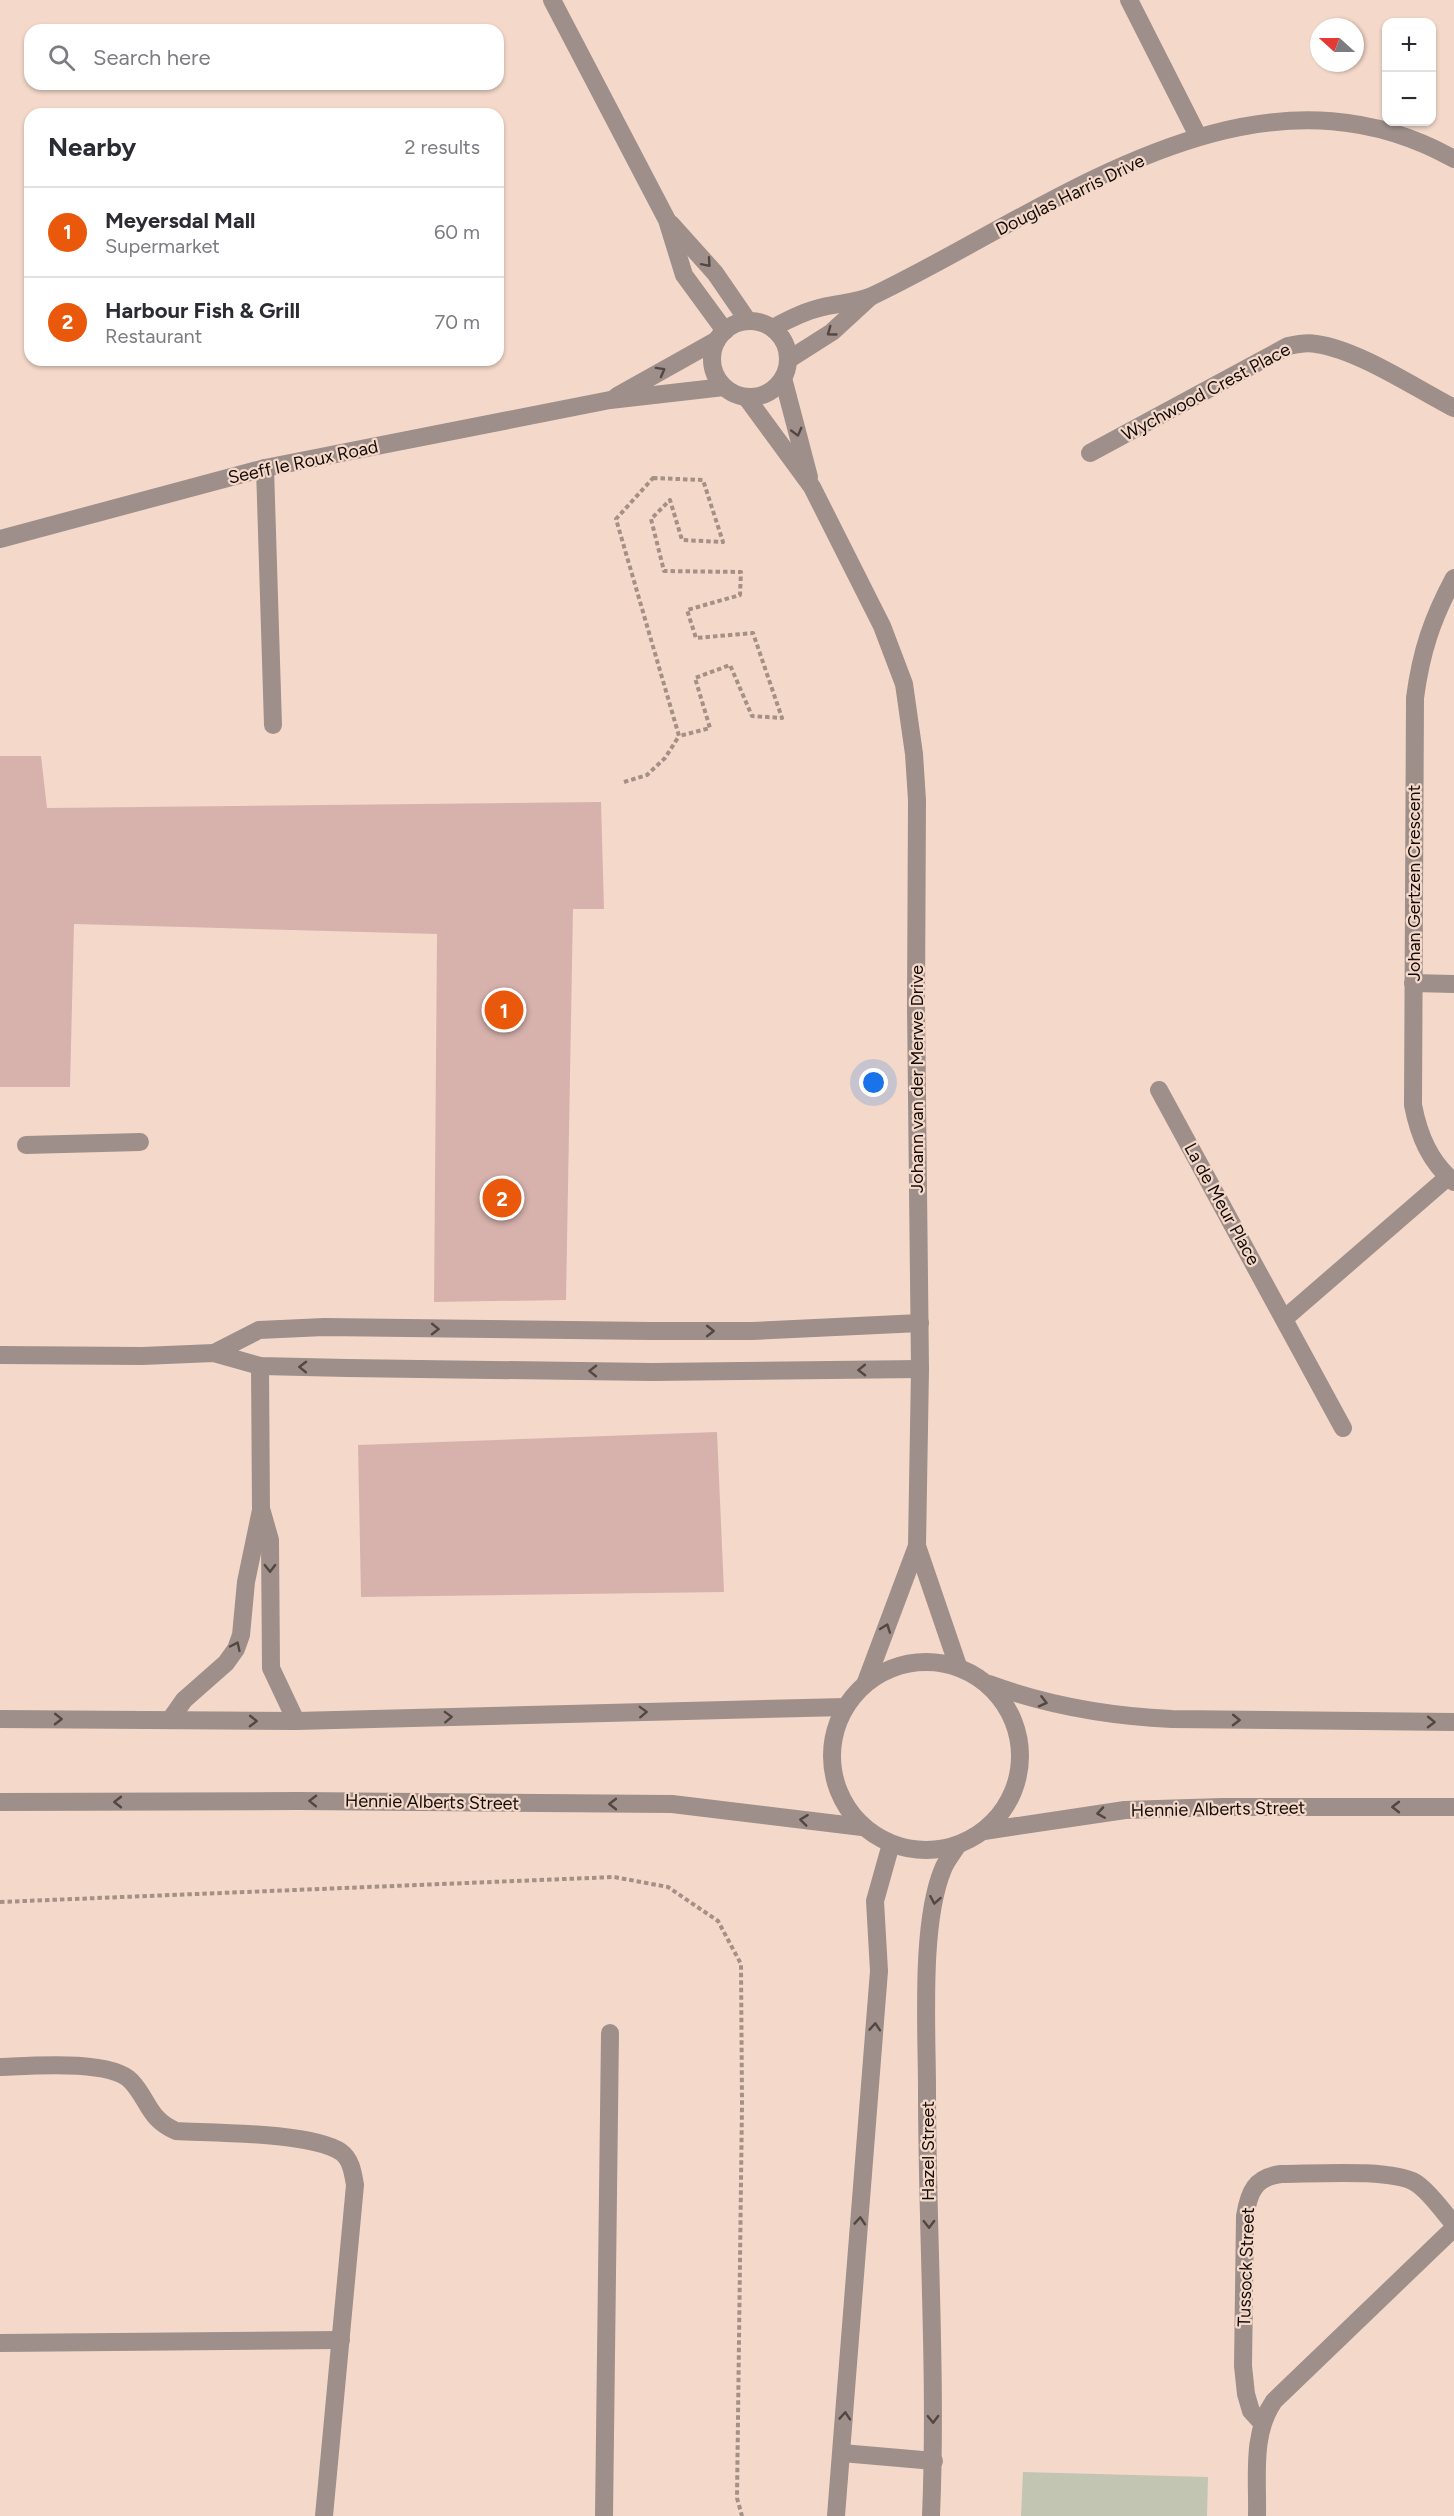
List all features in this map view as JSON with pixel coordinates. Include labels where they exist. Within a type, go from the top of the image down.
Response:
[{"type":"street","points":[[552,0],[667,220],[684,275],[721,335]]},
{"type":"street","points":[[1129,0],[1198,136]]},
{"type":"street","name":"Douglas Harris Drive","points":[[786,369],[869,298],[1096,178],[1198,136],[1262,122],[1316,119],[1389,130],[1426,143],[1454,159]]},
{"type":"street","points":[[667,220],[715,273],[748,321]]},
{"type":"street","name":"Douglas Harris Drive","points":[[772,328],[820,308],[869,298]]},
{"type":"street","points":[[748,321],[761,322],[772,328],[786,343],[786,369],[770,392],[746,397],[724,387],[713,365],[713,352],[721,335],[736,324],[748,321]]},
{"type":"street","name":"Seeff le Roux Road","points":[[610,400],[721,335]]},
{"type":"street","name":"Wychwood Crest Place","points":[[1090,453],[1288,346],[1303,344],[1315,343],[1354,354],[1454,408]]},
{"type":"street","name":"Johann van der Merwe Drive","points":[[786,369],[812,487]]},
{"type":"street","name":"Seeff le Roux Road","points":[[0,539],[265,468],[610,400],[724,387]]},
{"type":"street","name":"Johann van der Merwe Drive","points":[[746,397],[812,487],[886,636],[904,684],[917,800],[916,1017],[920,1323],[917,1546],[866,1682]]},
{"type":"street","points":[[265,468],[273,725]]},
{"type":"street","name":"Johan Gertzen Crescent","points":[[1451,1179],[1431,1158],[1423,1143],[1413,1105],[1413,983],[1415,698],[1419,664],[1427,634],[1454,578]]},
{"type":"street","points":[[1413,983],[1454,984]]},
{"type":"street","name":"La de Meur Place","points":[[1159,1090],[1343,1428]]},
{"type":"street","points":[[26,1145],[140,1142]]},
{"type":"street","points":[[1284,1319],[1451,1179]]},
{"type":"street","points":[[214,1353],[259,1330],[324,1327],[685,1331],[920,1323]]},
{"type":"street","points":[[0,1355],[142,1356],[214,1353],[260,1366],[652,1372],[920,1369]]},
{"type":"street","points":[[170,1720],[184,1700],[226,1663],[236,1649],[243,1626],[246,1582],[261,1510],[260,1366]]},
{"type":"street","points":[[261,1510],[270,1540],[271,1668],[296,1721]]},
{"type":"street","points":[[917,1546],[958,1666]]},
{"type":"street","name":"Hennie Alberts Street","points":[[987,1683],[1009,1709],[1020,1742],[1019,1776],[1005,1808],[984,1831],[957,1846],[924,1851],[891,1844],[862,1827],[842,1801],[832,1770],[833,1737],[845,1707],[866,1682],[895,1666],[926,1661],[958,1666],[987,1683],[1026,1698],[1063,1707],[1126,1717],[1454,1722]]},
{"type":"street","points":[[0,1719],[296,1721],[845,1707]]},
{"type":"street","name":"Hennie Alberts Street","points":[[0,1802],[298,1801],[672,1804],[862,1827]]},
{"type":"street","name":"Hennie Alberts Street","points":[[984,1831],[1125,1810],[1222,1806],[1454,1807]]},
{"type":"street","points":[[836,2516],[879,1971],[874,1901],[891,1844]]},
{"type":"street","name":"Hazel Street","points":[[931,2516],[934,2461],[927,2165],[927,1983],[935,1895],[943,1869],[957,1846]]},
{"type":"street","points":[[604,2516],[610,2033]]},
{"type":"street","points":[[0,2067],[54,2064],[112,2072],[129,2079],[152,2115],[163,2126],[176,2131],[284,2137],[324,2145],[342,2152],[352,2166],[355,2185],[324,2516]]},
{"type":"street","name":"Tussock Street","points":[[1257,2516],[1259,2435],[1262,2423],[1274,2401],[1454,2226],[1424,2190],[1411,2181],[1358,2173],[1281,2174],[1271,2175],[1256,2184],[1247,2201],[1245,2216],[1243,2366],[1246,2394],[1251,2411],[1262,2423]]},
{"type":"street","points":[[0,2343],[341,2340]]},
{"type":"street","points":[[842,2453],[934,2461]]},
{"type":"path","points":[[624,782],[647,775],[665,758],[679,736],[710,728],[696,678],[730,665],[752,716],[782,718],[753,633],[696,638],[687,610],[740,595],[741,572],[664,571],[651,519],[670,500],[682,540],[723,542],[703,480],[652,478],[616,519],[679,736]]},
{"type":"path","points":[[0,1902],[614,1876],[668,1887],[718,1921],[741,1964],[742,2104],[737,2498],[742,2516]]},
{"type":"green space","points":[[1023,2472],[1208,2477],[1207,2516],[1021,2516]]},
{"type":"building","points":[[0,756],[41,756],[47,808],[601,802],[604,909],[573,909],[566,1300],[434,1302],[437,934],[74,924],[70,1087],[0,1087]]},
{"type":"building","points":[[717,1432],[724,1592],[361,1597],[358,1445]]},
{"type":"place","name":"Meyersdal Mall","points":[[504,1010]]},
{"type":"place","name":"Harbour Fish & Grill","points":[[502,1198]]}]
